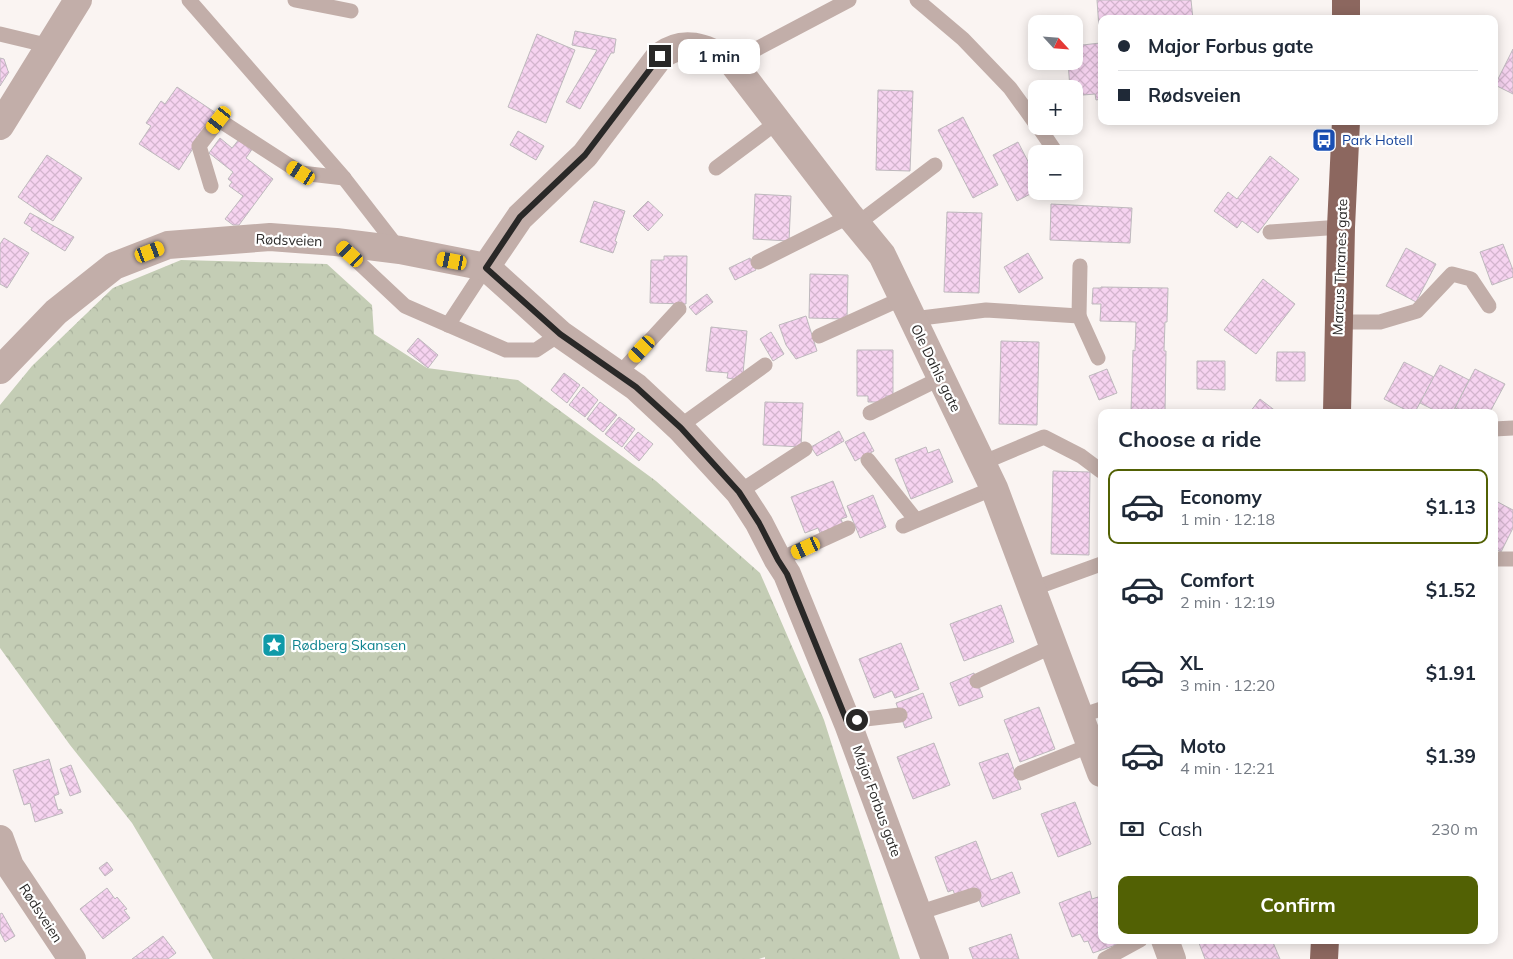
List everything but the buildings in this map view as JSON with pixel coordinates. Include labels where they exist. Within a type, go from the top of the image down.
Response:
[{"type":"highway","points":[[1346,0],[1346,15]]},
{"type":"highway","name":"Marcus Thranes gate","points":[[1337,409],[1341,227],[1346,125]]},
{"type":"highway","points":[[1324,959],[1325,944]]},
{"type":"street","points":[[0,126],[78,0]]},
{"type":"street","name":"Ole Dahls gate","points":[[486,268],[520,217],[585,155],[660,56],[669,50],[690,45],[708,50],[732,62],[882,255],[994,488],[1054,646],[1091,713],[1091,745],[1098,765]]},
{"type":"street","name":"Rødsveien","points":[[0,370],[56,312],[114,266],[168,245],[270,237],[336,242],[400,250],[486,268]]},
{"type":"street","name":"Major Forbus gate","points":[[486,268],[560,334],[636,387],[681,428],[739,492],[759,523],[787,574],[848,724],[935,959]]},
{"type":"street","name":"Rødsveien","points":[[0,839],[10,866],[72,959]]},
{"type":"street","points":[[1166,944],[1172,959]]},
{"type":"lane","points":[[189,0],[344,178],[400,250]]},
{"type":"lane","points":[[295,0],[352,11]]},
{"type":"lane","points":[[732,62],[850,0]]},
{"type":"lane","points":[[917,0],[963,39],[1010,88],[1028,113]]},
{"type":"lane","points":[[0,34],[50,46]]},
{"type":"lane","points":[[716,168],[768,129],[776,118]]},
{"type":"lane","points":[[211,186],[199,146],[219,120],[301,173],[344,178]]},
{"type":"lane","points":[[758,262],[853,220],[935,166]]},
{"type":"lane","points":[[1270,232],[1341,227]]},
{"type":"lane","points":[[336,242],[405,306],[506,350],[536,350],[560,334]]},
{"type":"lane","points":[[1080,266],[1078,316],[1098,358]]},
{"type":"lane","points":[[448,325],[486,268]]},
{"type":"lane","points":[[1339,322],[1380,322],[1417,311],[1452,274],[1472,280],[1489,306]]},
{"type":"lane","points":[[619,374],[679,309]]},
{"type":"lane","points":[[819,336],[908,309],[986,310],[1078,316]]},
{"type":"lane","points":[[681,428],[690,419],[764,365]]},
{"type":"lane","points":[[870,414],[941,378]]},
{"type":"lane","points":[[1498,429],[1513,428]]},
{"type":"lane","points":[[982,463],[1044,437],[1082,456],[1098,469]]},
{"type":"lane","points":[[739,492],[805,449]]},
{"type":"lane","points":[[868,460],[909,523],[994,488]]},
{"type":"lane","points":[[778,560],[848,528]]},
{"type":"lane","points":[[1498,559],[1513,559]]},
{"type":"lane","points":[[1032,589],[1098,562]]},
{"type":"lane","points":[[977,681],[1054,646]]},
{"type":"lane","points":[[848,724],[857,720],[900,715]]},
{"type":"lane","points":[[1021,774],[1091,745]]},
{"type":"lane","points":[[918,913],[974,895]]},
{"type":"lane","points":[[1105,959],[1133,944]]},
{"type":"green space","points":[[181,260],[327,264],[372,305],[374,334],[427,368],[518,380],[656,481],[760,573],[824,720],[900,959],[765,959],[765,957],[759,959],[213,959],[132,823],[70,745],[0,648],[0,405],[32,366],[113,288]]},
{"type":"place","name":"Park Hotell","points":[[1324,140]]},
{"type":"place","name":"Rødberg Skansen","points":[[274,645]]},
{"type":"route","points":[[660,56],[585,155],[520,217],[486,268],[560,334],[636,387],[681,428],[739,492],[759,523],[787,574],[848,724],[857,720]]}]
